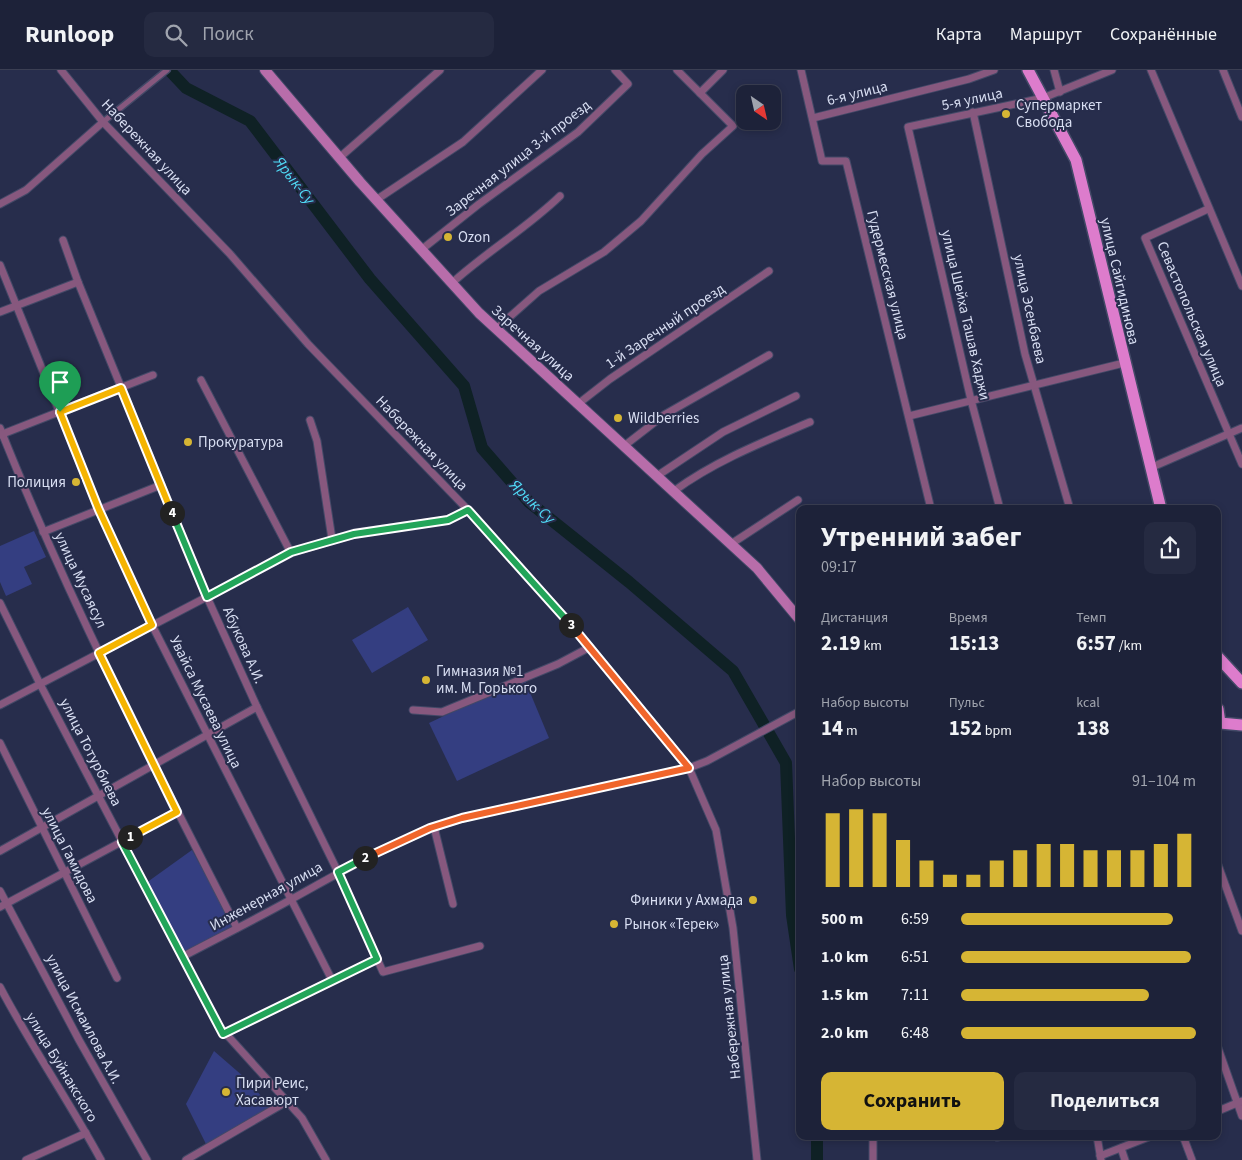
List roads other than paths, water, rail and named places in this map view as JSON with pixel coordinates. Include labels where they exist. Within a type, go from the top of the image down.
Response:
[{"type":"main road","name":"Заречная улица","points":[[265,70],[376,200],[496,329],[757,568],[796,615]]},
{"type":"main road","name":"улица Сайгидинова","points":[[1028,70],[1076,160],[1160,505]]},
{"type":"main road","points":[[1221,660],[1242,683]]},
{"type":"main road","points":[[1221,723],[1242,725]]},
{"type":"street","name":"Набережная улица","points":[[61,70],[103,122],[230,254],[308,344],[468,510],[590,647],[689,768],[716,830],[733,928],[757,1160]]},
{"type":"street","points":[[0,204],[26,190],[103,122],[140,94],[167,70]]},
{"type":"street","points":[[339,158],[440,70]]},
{"type":"street","points":[[376,200],[463,142],[542,70]]},
{"type":"street","name":"Заречная улица 3-й проезд","points":[[421,250],[479,204],[578,132],[628,84],[615,70]]},
{"type":"street","points":[[496,329],[539,291],[604,252],[641,221],[702,154],[732,126],[676,70]]},
{"type":"street","points":[[700,93],[723,70]]},
{"type":"street","name":"Гудермесская улица","points":[[801,70],[822,160],[846,161],[930,505]]},
{"type":"street","name":"6-я улица","points":[[813,118],[969,79],[994,70]]},
{"type":"street","points":[[1054,70],[1060,92]]},
{"type":"street","name":"5-я улица","points":[[908,127],[1043,98],[1112,70]]},
{"type":"street","points":[[1150,70],[1242,286]]},
{"type":"street","points":[[1223,70],[1242,117]]},
{"type":"street","name":"улица Эсенбаева","points":[[973,112],[1034,387],[1069,505]]},
{"type":"street","name":"улица Шейха Ташав Хаджи","points":[[908,127],[971,400],[999,505]]},
{"type":"street","points":[[452,283],[479,258],[530,222],[560,196]]},
{"type":"street","name":"Севастопольская улица","points":[[1208,209],[1145,238],[1242,464]]},
{"type":"street","name":"Абукова А.И.","points":[[63,240],[78,282],[207,597],[257,707],[338,872],[382,972],[480,946]]},
{"type":"street","name":"Увайса Мусаева улица","points":[[0,265],[99,510],[152,625],[332,980]]},
{"type":"street","name":"1-й Заречный проезд","points":[[578,404],[769,271]]},
{"type":"street","points":[[0,312],[78,282]]},
{"type":"street","points":[[624,446],[664,415],[769,354]]},
{"type":"street","points":[[909,416],[971,400],[1034,387],[1124,363]]},
{"type":"street","points":[[1,432],[60,412],[153,375]]},
{"type":"street","points":[[201,380],[291,552]]},
{"type":"street","points":[[657,476],[723,432],[796,396]]},
{"type":"street","points":[[310,420],[317,441],[332,539]]},
{"type":"street","points":[[674,491],[692,478],[750,448],[810,422]]},
{"type":"street","points":[[1150,468],[1242,428]]},
{"type":"street","name":"улица Мусаясул","points":[[1,432],[99,653],[177,812],[237,928]]},
{"type":"street","points":[[44,532],[161,485]]},
{"type":"street","points":[[731,544],[798,500]]},
{"type":"street","points":[[0,705],[291,552],[332,539],[377,529],[448,520],[468,510]]},
{"type":"street","name":"улица Тотурбиева","points":[[0,603],[40,684],[223,1034],[302,1118],[326,1160]]},
{"type":"street","points":[[413,710],[442,712],[558,664],[590,647]]},
{"type":"street","points":[[0,851],[257,707]]},
{"type":"street","name":"Инженерная улица","points":[[182,957],[290,900],[338,872],[393,844],[434,827],[462,818],[689,768],[708,761],[796,714]]},
{"type":"street","name":"улица Гамидова","points":[[0,744],[117,978]]},
{"type":"street","points":[[4,905],[177,812]]},
{"type":"street","points":[[434,827],[453,904]]},
{"type":"street","points":[[1221,873],[1242,931]]},
{"type":"street","name":"улица Исмаилова А.И.","points":[[0,890],[4,905],[147,1160]]},
{"type":"street","points":[[223,1034],[377,959]]},
{"type":"street","name":"улица Буйнакского","points":[[0,987],[20,1025],[101,1160]]},
{"type":"street","points":[[1221,1055],[1240,1102],[1242,1116]]},
{"type":"street","points":[[186,1160],[286,1102]]},
{"type":"street","points":[[1221,1110],[1240,1102]]},
{"type":"street","points":[[26,1160],[86,1133]]},
{"type":"street","points":[[873,1140],[873,1160]]},
{"type":"street","points":[[1098,1140],[1100,1158],[1142,1140]]},
{"type":"street","points":[[1184,1140],[1192,1160]]},
{"type":"street","points":[[1121,1148],[1125,1160]]},
{"type":"waterway","name":"Ярык-Су","points":[[169,70],[186,88],[250,121],[370,279],[464,386],[482,448],[529,502],[629,582],[733,671],[786,763],[792,915],[796,942]]},
{"type":"waterway","name":"Ярык-Су","points":[[817,1140],[817,1160]]},
{"type":"place","name":"Супермаркет Свобода","points":[[1006,114]]},
{"type":"place","name":"Ozon","points":[[448,237]]},
{"type":"place","name":"Wildberries","points":[[618,418]]},
{"type":"place","name":"Прокуратура","points":[[188,442]]},
{"type":"place","name":"Полиция","points":[[76,482]]},
{"type":"place","name":"Гимназия №1 им. М. Горького","points":[[426,680]]},
{"type":"place","name":"Финики у Ахмада","points":[[753,900]]},
{"type":"place","name":"Рынок «Терек»","points":[[614,924]]},
{"type":"place","name":"Пири Реис, Хасавюрт","points":[[226,1092]]}]
